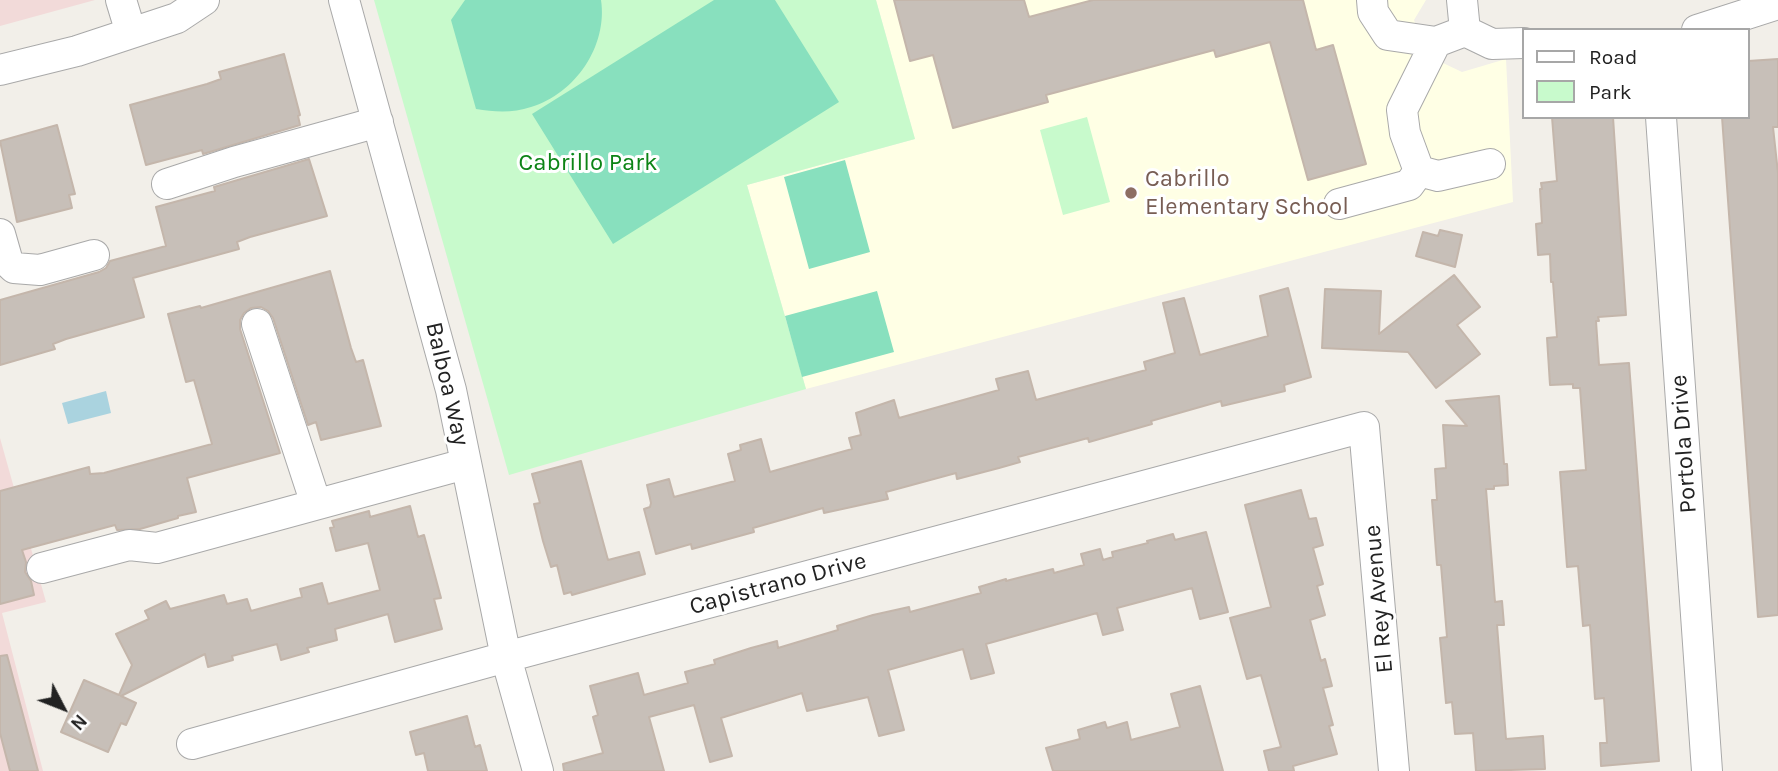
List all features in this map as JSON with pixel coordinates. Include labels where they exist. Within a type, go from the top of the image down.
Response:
[{"type":"street","points":[[121,0],[131,33]]},
{"type":"street","points":[[0,70],[77,51],[177,18],[204,0]]},
{"type":"street","name":"Balboa Way","points":[[344,0],[451,390],[506,657],[538,771]]},
{"type":"street","points":[[1372,0],[1373,12],[1388,35],[1436,43],[1465,31],[1492,44],[1522,44]]},
{"type":"street","points":[[1462,0],[1465,31]]},
{"type":"street","points":[[1703,28],[1778,4]]},
{"type":"street","points":[[1419,171],[1405,133],[1402,110],[1436,43]]},
{"type":"street","name":"Portola Drive","points":[[1661,119],[1707,771]]},
{"type":"street","points":[[167,184],[234,162],[378,122]]},
{"type":"street","points":[[1419,171],[1438,176],[1490,164]]},
{"type":"street","points":[[1339,204],[1409,185],[1419,171]]},
{"type":"street","points":[[0,234],[8,262],[14,268],[40,270],[94,255]]},
{"type":"street","points":[[257,324],[316,504]]},
{"type":"street","name":"Capistrano Drive","points":[[192,744],[506,657],[1364,428]]},
{"type":"street","name":"El Rey Avenue","points":[[1364,428],[1394,771]]},
{"type":"street","points":[[42,568],[129,545],[157,548],[465,464]]},
{"type":"shaded area","points":[[0,0],[95,0],[0,26]]},
{"type":"shaded area","name":"Cabrillo Elementary School","points":[[876,0],[1426,0],[1414,20],[1426,55],[1462,72],[1506,59],[1513,202],[806,389],[747,185],[915,139]]},
{"type":"shaded area","points":[[0,438],[46,602],[2,613],[43,771],[0,771]]},
{"type":"green space","name":"Cabrillo Park","points":[[374,0],[876,0],[915,139],[747,185],[806,389],[509,475]]},
{"type":"green space","points":[[465,0],[601,0],[602,17],[594,51],[574,80],[547,101],[517,110],[476,109],[451,20]]},
{"type":"green space","points":[[714,0],[775,0],[839,102],[613,244],[532,114]]},
{"type":"green space","points":[[1087,117],[1110,202],[1063,215],[1040,130]]},
{"type":"green space","points":[[845,160],[870,252],[809,269],[784,177]]},
{"type":"green space","points":[[877,291],[894,352],[802,377],[785,316]]},
{"type":"water","points":[[106,391],[111,413],[68,424],[62,403]]},
{"type":"building","points":[[894,0],[1024,0],[1029,17],[1093,0],[1303,0],[1316,50],[1333,45],[1366,164],[1308,180],[1270,42],[1216,57],[1214,50],[1046,95],[1048,102],[953,128],[933,55],[910,61]]},
{"type":"building","points":[[284,54],[300,115],[300,125],[203,154],[202,150],[146,165],[130,105],[207,84],[221,79],[219,72]]},
{"type":"building","points":[[1778,59],[1778,127],[1773,127],[1778,173],[1778,615],[1758,617],[1722,119],[1750,119],[1750,61]]},
{"type":"building","points":[[1552,119],[1613,119],[1626,315],[1598,317],[1599,365],[1629,363],[1659,761],[1601,766],[1600,743],[1607,743],[1604,698],[1595,699],[1590,625],[1583,626],[1578,566],[1567,567],[1560,472],[1586,470],[1580,388],[1573,388],[1573,384],[1550,385],[1547,338],[1557,337],[1553,282],[1550,254],[1538,255],[1536,224],[1542,223],[1541,183],[1557,181]]},
{"type":"building","points":[[57,125],[75,194],[69,195],[72,208],[17,222],[0,141]]},
{"type":"building","points":[[309,159],[327,216],[250,237],[237,242],[239,249],[133,278],[144,317],[66,339],[53,344],[55,349],[0,365],[0,300],[99,272],[106,268],[110,261],[166,246],[156,207],[215,191],[214,187]]},
{"type":"building","points":[[1440,230],[1462,235],[1455,267],[1416,256],[1423,232],[1438,236]]},
{"type":"building","points":[[330,271],[351,348],[356,362],[363,360],[381,426],[321,440],[316,422],[308,425],[273,318],[261,307],[251,308],[240,320],[240,329],[280,453],[187,478],[196,512],[140,529],[117,530],[115,525],[22,550],[26,562],[25,572],[31,581],[34,595],[0,604],[0,491],[89,467],[90,474],[104,473],[212,444],[194,380],[186,382],[168,314],[200,306],[201,308]]},
{"type":"building","points":[[1454,275],[1480,307],[1457,325],[1480,354],[1436,388],[1408,352],[1322,348],[1325,289],[1381,291],[1379,334]]},
{"type":"building","points":[[1288,288],[1311,377],[1284,385],[1285,391],[1222,406],[1221,401],[1089,442],[1088,438],[1018,457],[1020,462],[999,468],[957,479],[956,473],[886,492],[888,499],[824,513],[823,508],[753,528],[754,532],[692,549],[691,544],[656,554],[644,509],[650,507],[651,503],[647,485],[669,479],[674,497],[735,481],[728,454],[741,450],[740,445],[761,439],[770,472],[852,449],[849,438],[861,435],[856,413],[894,400],[899,418],[999,390],[996,379],[1028,371],[1036,400],[1146,370],[1144,362],[1175,353],[1163,303],[1184,298],[1200,355],[1268,336],[1260,296]]},
{"type":"building","points":[[1499,396],[1508,485],[1486,489],[1495,602],[1502,601],[1504,625],[1497,625],[1506,739],[1543,736],[1545,769],[1476,771],[1473,733],[1455,734],[1452,702],[1446,703],[1440,638],[1447,637],[1441,565],[1437,565],[1432,500],[1437,500],[1435,469],[1446,468],[1443,425],[1467,426],[1446,401]]},
{"type":"building","points":[[581,461],[608,560],[639,552],[645,574],[572,595],[571,592],[564,594],[557,565],[551,567],[534,504],[540,503],[532,474]]},
{"type":"building","points":[[1301,490],[1309,519],[1316,518],[1323,545],[1313,548],[1323,584],[1317,586],[1325,615],[1310,620],[1321,661],[1325,659],[1332,686],[1323,688],[1333,725],[1329,726],[1337,754],[1293,766],[1294,771],[1269,771],[1264,751],[1281,747],[1261,675],[1247,679],[1230,618],[1271,607],[1245,505]]},
{"type":"building","points":[[410,506],[418,537],[424,535],[441,598],[434,599],[442,629],[395,642],[388,614],[335,629],[337,640],[307,648],[309,652],[281,660],[277,644],[232,656],[233,660],[208,667],[205,654],[121,696],[136,703],[126,725],[121,723],[108,752],[61,732],[84,680],[119,695],[132,665],[116,634],[149,619],[145,611],[166,601],[170,609],[224,595],[227,604],[247,599],[251,611],[302,597],[300,589],[322,583],[328,604],[380,590],[368,543],[336,551],[330,528],[334,527],[332,521],[369,511],[370,517]]},
{"type":"building","points":[[1206,532],[1228,612],[1200,619],[1192,588],[1117,608],[1123,630],[1103,635],[1097,613],[986,644],[994,673],[971,679],[963,649],[888,670],[904,730],[879,736],[868,697],[807,711],[802,693],[721,718],[732,756],[710,762],[694,705],[649,717],[664,771],[564,771],[563,764],[603,753],[593,717],[598,715],[590,686],[638,673],[644,695],[688,683],[685,672],[715,664],[714,660],[751,648],[777,641],[778,648],[838,630],[837,626],[873,615],[909,607],[910,612],[981,593],[979,587],[1006,579],[1053,569],[1054,573],[1084,565],[1081,554],[1100,549],[1103,560],[1113,557],[1112,552],[1148,543],[1147,541],[1173,534],[1175,540]]},
{"type":"building","points":[[7,655],[38,771],[10,771],[0,733],[0,656]]},
{"type":"building","points":[[1200,686],[1223,771],[1053,771],[1046,748],[1080,739],[1078,730],[1105,722],[1107,728],[1127,722],[1131,740],[1180,727],[1171,694]]},
{"type":"building","points":[[467,716],[475,747],[480,745],[487,771],[428,771],[424,753],[416,755],[410,732]]},
{"type":"place","name":"Cabrillo Elementary School","points":[[1131,193]]}]
